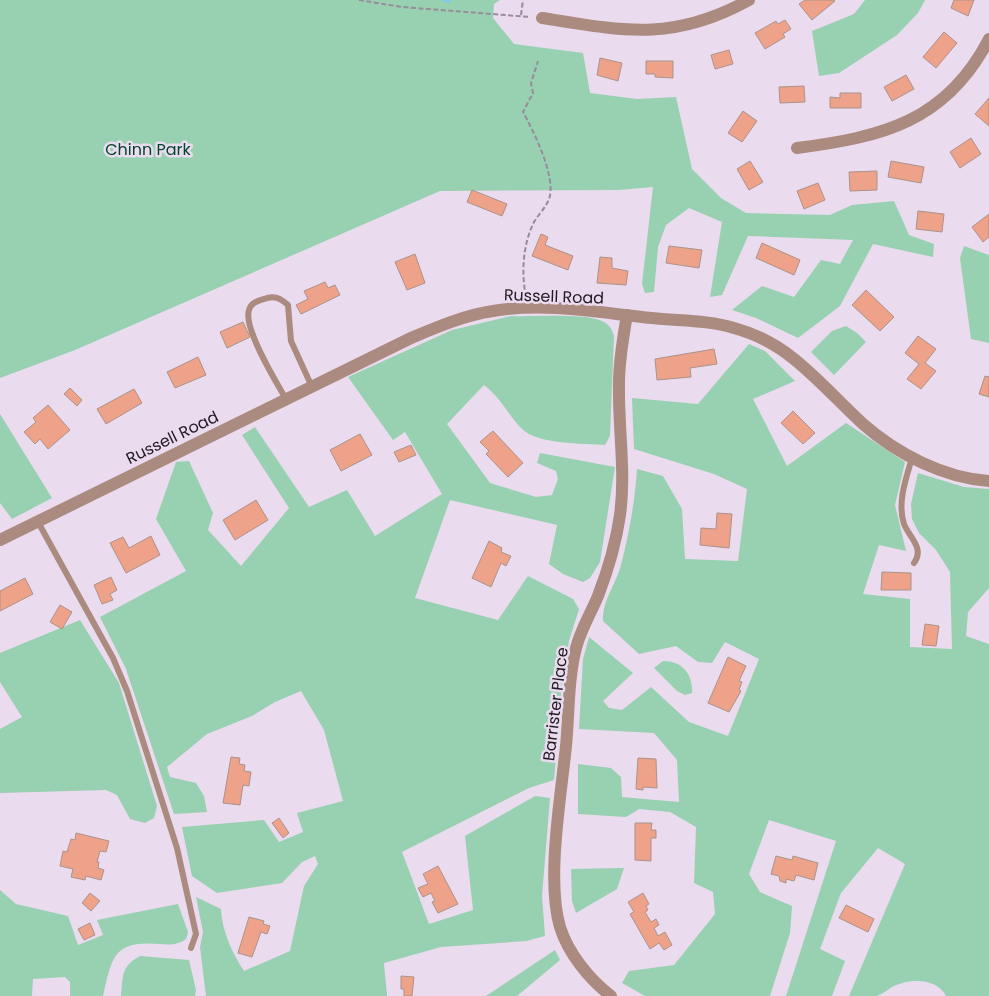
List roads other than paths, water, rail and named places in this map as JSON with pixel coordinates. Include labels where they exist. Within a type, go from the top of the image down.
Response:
[{"type":"street","points":[[542,18],[620,31],[665,29],[708,20],[749,0]]},
{"type":"street","points":[[797,148],[870,136],[914,119],[953,89],[989,39]]},
{"type":"street","name":"Russell Road","points":[[0,540],[411,338],[442,326],[494,311],[528,309],[627,315],[718,324],[753,334],[772,343],[795,360],[864,426],[912,458],[949,473],[989,481]]},
{"type":"street","name":"Barrister Place","points":[[611,996],[592,979],[566,943],[560,926],[554,895],[556,843],[573,664],[583,628],[598,595],[612,554],[622,500],[624,473],[618,384],[627,315]]},
{"type":"lane","points":[[286,399],[266,364],[248,317],[249,308],[254,302],[269,297],[280,298],[288,305],[291,341],[312,387]]},
{"type":"lane","points":[[912,458],[906,478],[902,514],[904,524],[917,547],[918,553],[914,563]]},
{"type":"lane","points":[[38,522],[113,658],[127,691],[177,848],[196,934],[191,948]]},
{"type":"waterway","points":[[444,0],[449,1]]},
{"type":"park label","name":"Chinn Park","points":[[148,149]]}]
